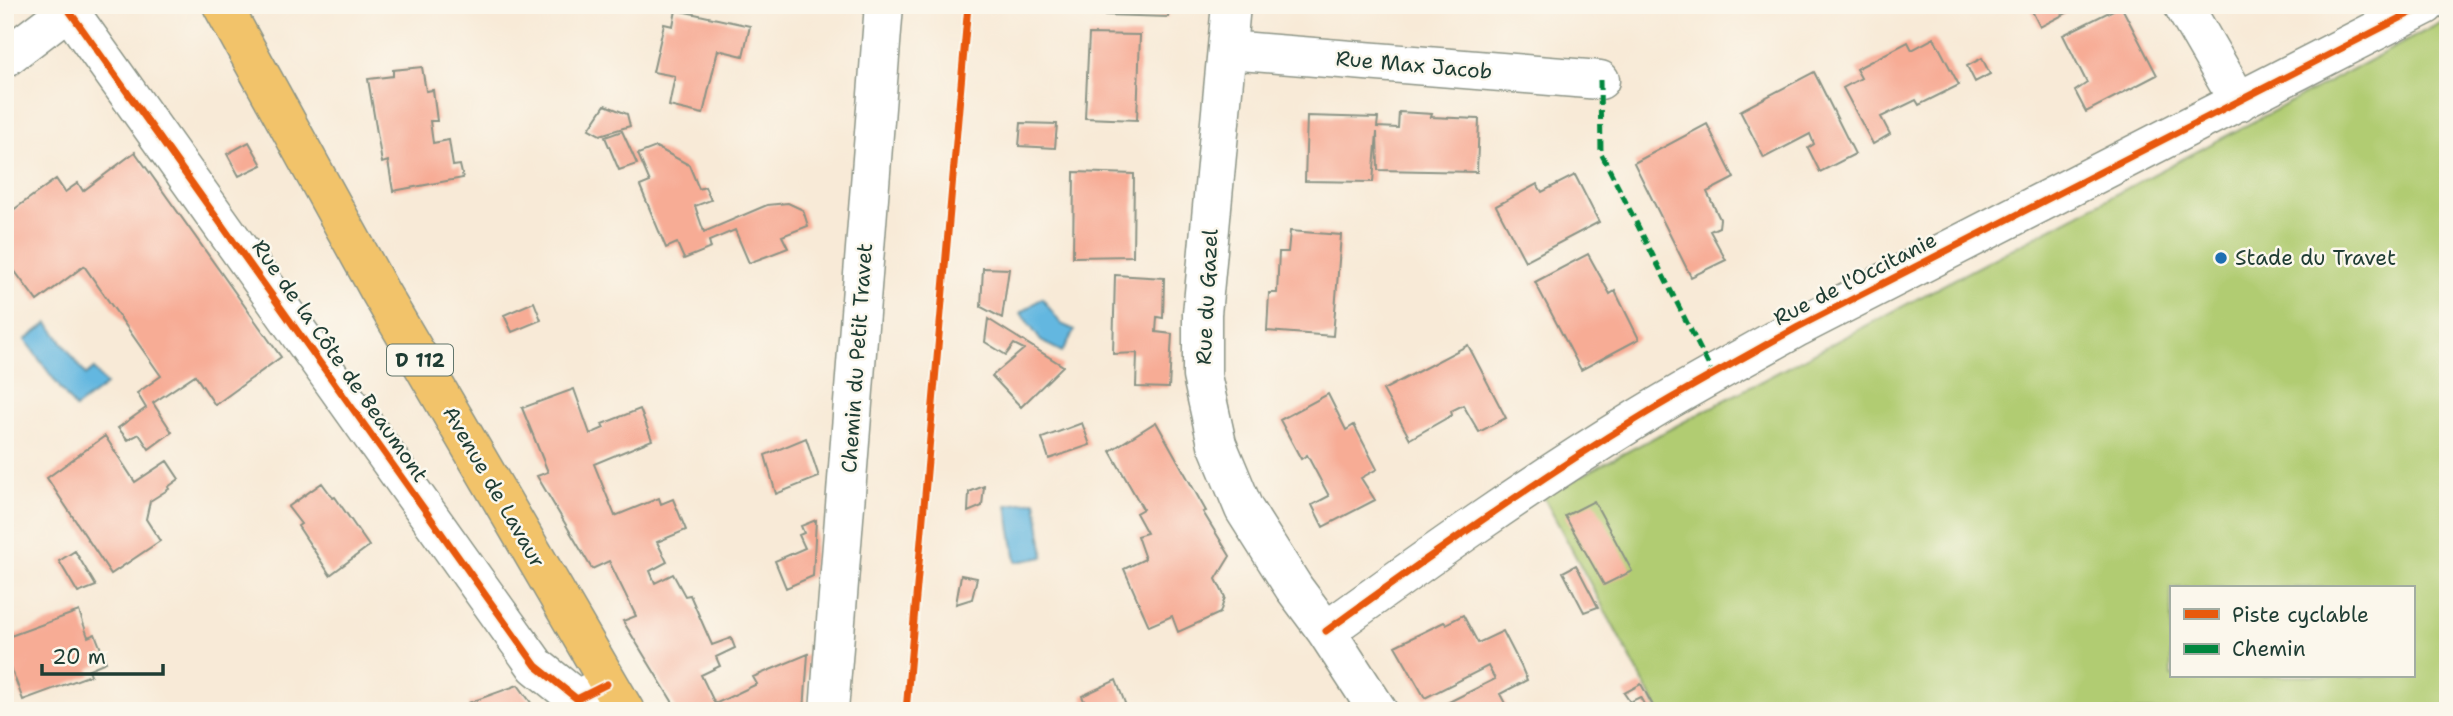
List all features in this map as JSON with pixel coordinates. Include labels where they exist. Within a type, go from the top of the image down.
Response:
[{"type":"main road","name":"Avenue de Lavaur","points":[[222,5],[379,290],[616,697]]},
{"type":"street","name":"Chemin du Petit Travet","points":[[829,711],[884,5]]},
{"type":"street","name":"Rue du Gazel","points":[[1231,5],[1202,314],[1202,376],[1217,444],[1244,509],[1378,711]]},
{"type":"street","points":[[2183,5],[2238,102]]},
{"type":"street","name":"Rue de l'Occitanie","points":[[1326,631],[1555,472],[1713,374],[1798,327],[2426,5]]},
{"type":"street","name":"Rue de la Côte de Beaumont","points":[[66,8],[536,666],[577,699],[616,697]]},
{"type":"street","points":[[5,58],[66,8]]},
{"type":"street","name":"Rue Max Jacob","points":[[1228,50],[1600,80]]},
{"type":"green space","name":"Stade du Travet","points":[[2448,19],[2448,711],[1659,711],[1543,496]]},
{"type":"water","points":[[1042,298],[1061,324],[1075,330],[1062,352],[1041,341],[1021,313]]},
{"type":"water","points":[[48,323],[86,375],[94,369],[106,385],[75,408],[25,340]]},
{"type":"water","points":[[1036,501],[1044,557],[1016,562],[1007,505]]},
{"type":"building","points":[[1107,5],[1169,5],[1168,17],[1106,15]]},
{"type":"building","points":[[2035,5],[2082,5],[2040,27],[2031,9],[2036,7]]},
{"type":"building","points":[[2121,6],[2157,75],[2086,112],[2075,91],[2087,83],[2063,35]]},
{"type":"building","points":[[676,10],[750,26],[743,56],[718,50],[703,114],[669,106],[675,76],[653,72],[664,24],[673,26]]},
{"type":"building","points":[[1089,34],[1140,35],[1137,120],[1085,118]]},
{"type":"building","points":[[1934,38],[1959,85],[1919,105],[1916,100],[1881,117],[1890,134],[1873,144],[1843,88],[1861,78],[1856,69],[1908,42],[1912,50]]},
{"type":"building","points":[[1982,58],[1990,74],[1975,82],[1967,66]]},
{"type":"building","points":[[422,67],[426,91],[433,90],[437,121],[430,121],[433,143],[449,140],[453,166],[460,165],[463,178],[393,191],[388,161],[382,163],[368,79],[393,76],[393,70]]},
{"type":"building","points":[[1814,72],[1855,154],[1820,172],[1808,148],[1814,144],[1810,134],[1764,158],[1740,111]]},
{"type":"building","points":[[605,105],[627,114],[630,126],[600,135],[589,129]]},
{"type":"building","points":[[1399,112],[1432,114],[1431,117],[1479,119],[1477,172],[1378,170],[1377,132],[1373,182],[1305,181],[1307,116],[1378,118],[1377,127],[1398,128]]},
{"type":"building","points":[[1021,123],[1057,124],[1055,148],[1019,146]]},
{"type":"building","points":[[1707,124],[1734,178],[1707,192],[1720,219],[1719,227],[1710,231],[1726,260],[1691,277],[1634,163]]},
{"type":"building","points":[[622,131],[637,164],[619,170],[605,137]]},
{"type":"building","points":[[249,142],[262,165],[239,176],[227,154]]},
{"type":"building","points":[[656,147],[689,165],[699,189],[705,187],[711,200],[695,206],[704,232],[767,205],[788,203],[803,210],[808,226],[782,236],[788,248],[749,263],[735,230],[709,241],[711,248],[684,259],[677,243],[666,248],[640,186],[650,182],[638,154]]},
{"type":"building","points":[[135,152],[281,357],[215,405],[195,375],[153,403],[172,432],[149,449],[139,434],[128,440],[118,428],[146,408],[137,393],[161,376],[84,266],[37,301],[5,258],[5,216],[56,179],[65,192],[78,183],[83,191]]},
{"type":"building","points":[[1074,172],[1134,174],[1133,256],[1073,257]]},
{"type":"building","points":[[1575,175],[1599,222],[1525,261],[1496,206],[1537,184],[1542,192]]},
{"type":"building","points":[[1290,231],[1341,235],[1333,336],[1267,331],[1269,293],[1277,293],[1279,252],[1288,252]]},
{"type":"building","points":[[1588,254],[1610,294],[1615,291],[1639,339],[1581,370],[1535,282]]},
{"type":"building","points":[[983,268],[1009,269],[1002,318],[981,307]]},
{"type":"building","points":[[1115,275],[1164,278],[1163,318],[1157,317],[1156,332],[1172,334],[1169,388],[1136,387],[1137,353],[1113,354]]},
{"type":"building","points":[[534,302],[541,320],[512,332],[504,315]]},
{"type":"building","points":[[988,319],[1063,366],[1021,407],[992,376],[1024,349],[1014,344],[1006,355],[985,342]]},
{"type":"building","points":[[1468,345],[1506,418],[1479,432],[1463,405],[1451,411],[1452,415],[1410,439],[1383,390]]},
{"type":"building","points":[[574,389],[590,434],[604,428],[602,424],[640,409],[652,440],[594,464],[615,516],[659,498],[661,504],[673,499],[686,530],[657,542],[667,562],[650,571],[655,583],[673,574],[685,596],[690,595],[712,645],[731,638],[735,648],[716,657],[720,666],[701,675],[715,704],[757,684],[753,677],[808,654],[804,711],[678,711],[623,621],[636,616],[609,561],[592,569],[537,476],[548,472],[522,408]]},
{"type":"building","points":[[1328,394],[1346,430],[1354,425],[1377,469],[1361,478],[1375,500],[1323,527],[1312,505],[1329,496],[1307,455],[1301,459],[1280,420]]},
{"type":"building","points":[[1156,422],[1206,511],[1203,512],[1230,556],[1216,579],[1225,597],[1220,613],[1178,632],[1172,616],[1149,626],[1124,569],[1145,559],[1137,536],[1147,533],[1136,513],[1143,509],[1110,451]]},
{"type":"building","points":[[1082,423],[1090,445],[1049,459],[1042,438]]},
{"type":"building","points":[[105,436],[135,482],[167,461],[179,479],[150,501],[146,519],[160,541],[111,574],[47,478]]},
{"type":"building","points":[[806,438],[819,477],[776,494],[765,455]]},
{"type":"building","points":[[322,483],[369,546],[330,575],[298,526],[301,524],[288,507]]},
{"type":"building","points":[[984,486],[982,506],[968,512],[969,492]]},
{"type":"building","points":[[1594,501],[1632,571],[1604,585],[1565,516]]},
{"type":"building","points":[[816,520],[813,576],[786,588],[775,561],[805,548],[799,535],[804,533],[801,526]]},
{"type":"building","points":[[5,526],[13,527],[7,565],[5,565]]},
{"type":"building","points":[[75,551],[96,586],[78,593],[59,561]]},
{"type":"building","points":[[1576,565],[1598,607],[1584,612],[1563,572]]},
{"type":"building","points":[[961,575],[977,578],[972,599],[956,604]]},
{"type":"building","points":[[79,611],[88,637],[95,634],[106,662],[89,669],[91,675],[23,700],[5,651],[5,638]]},
{"type":"building","points":[[1463,615],[1478,643],[1503,631],[1521,666],[1527,680],[1500,694],[1509,711],[1443,711],[1441,706],[1495,679],[1488,666],[1425,698],[1395,646]]},
{"type":"building","points":[[1116,680],[1128,711],[1063,711],[1084,701],[1082,696]]},
{"type":"building","points":[[1641,684],[1656,711],[1648,711],[1640,697],[1630,702],[1624,693]]},
{"type":"building","points":[[518,685],[537,711],[471,711],[468,703]]},
{"type":"marked path","points":[[1600,80],[1601,153],[1713,374]]},
{"type":"cycle path","points":[[65,5],[536,666],[577,699],[607,684]]},
{"type":"cycle path","points":[[906,711],[968,5]]},
{"type":"cycle path","points":[[1326,631],[1517,496],[1695,384],[1798,327],[2426,5]]},
{"type":"place","name":"Stade du Travet","points":[[2221,258]]}]
